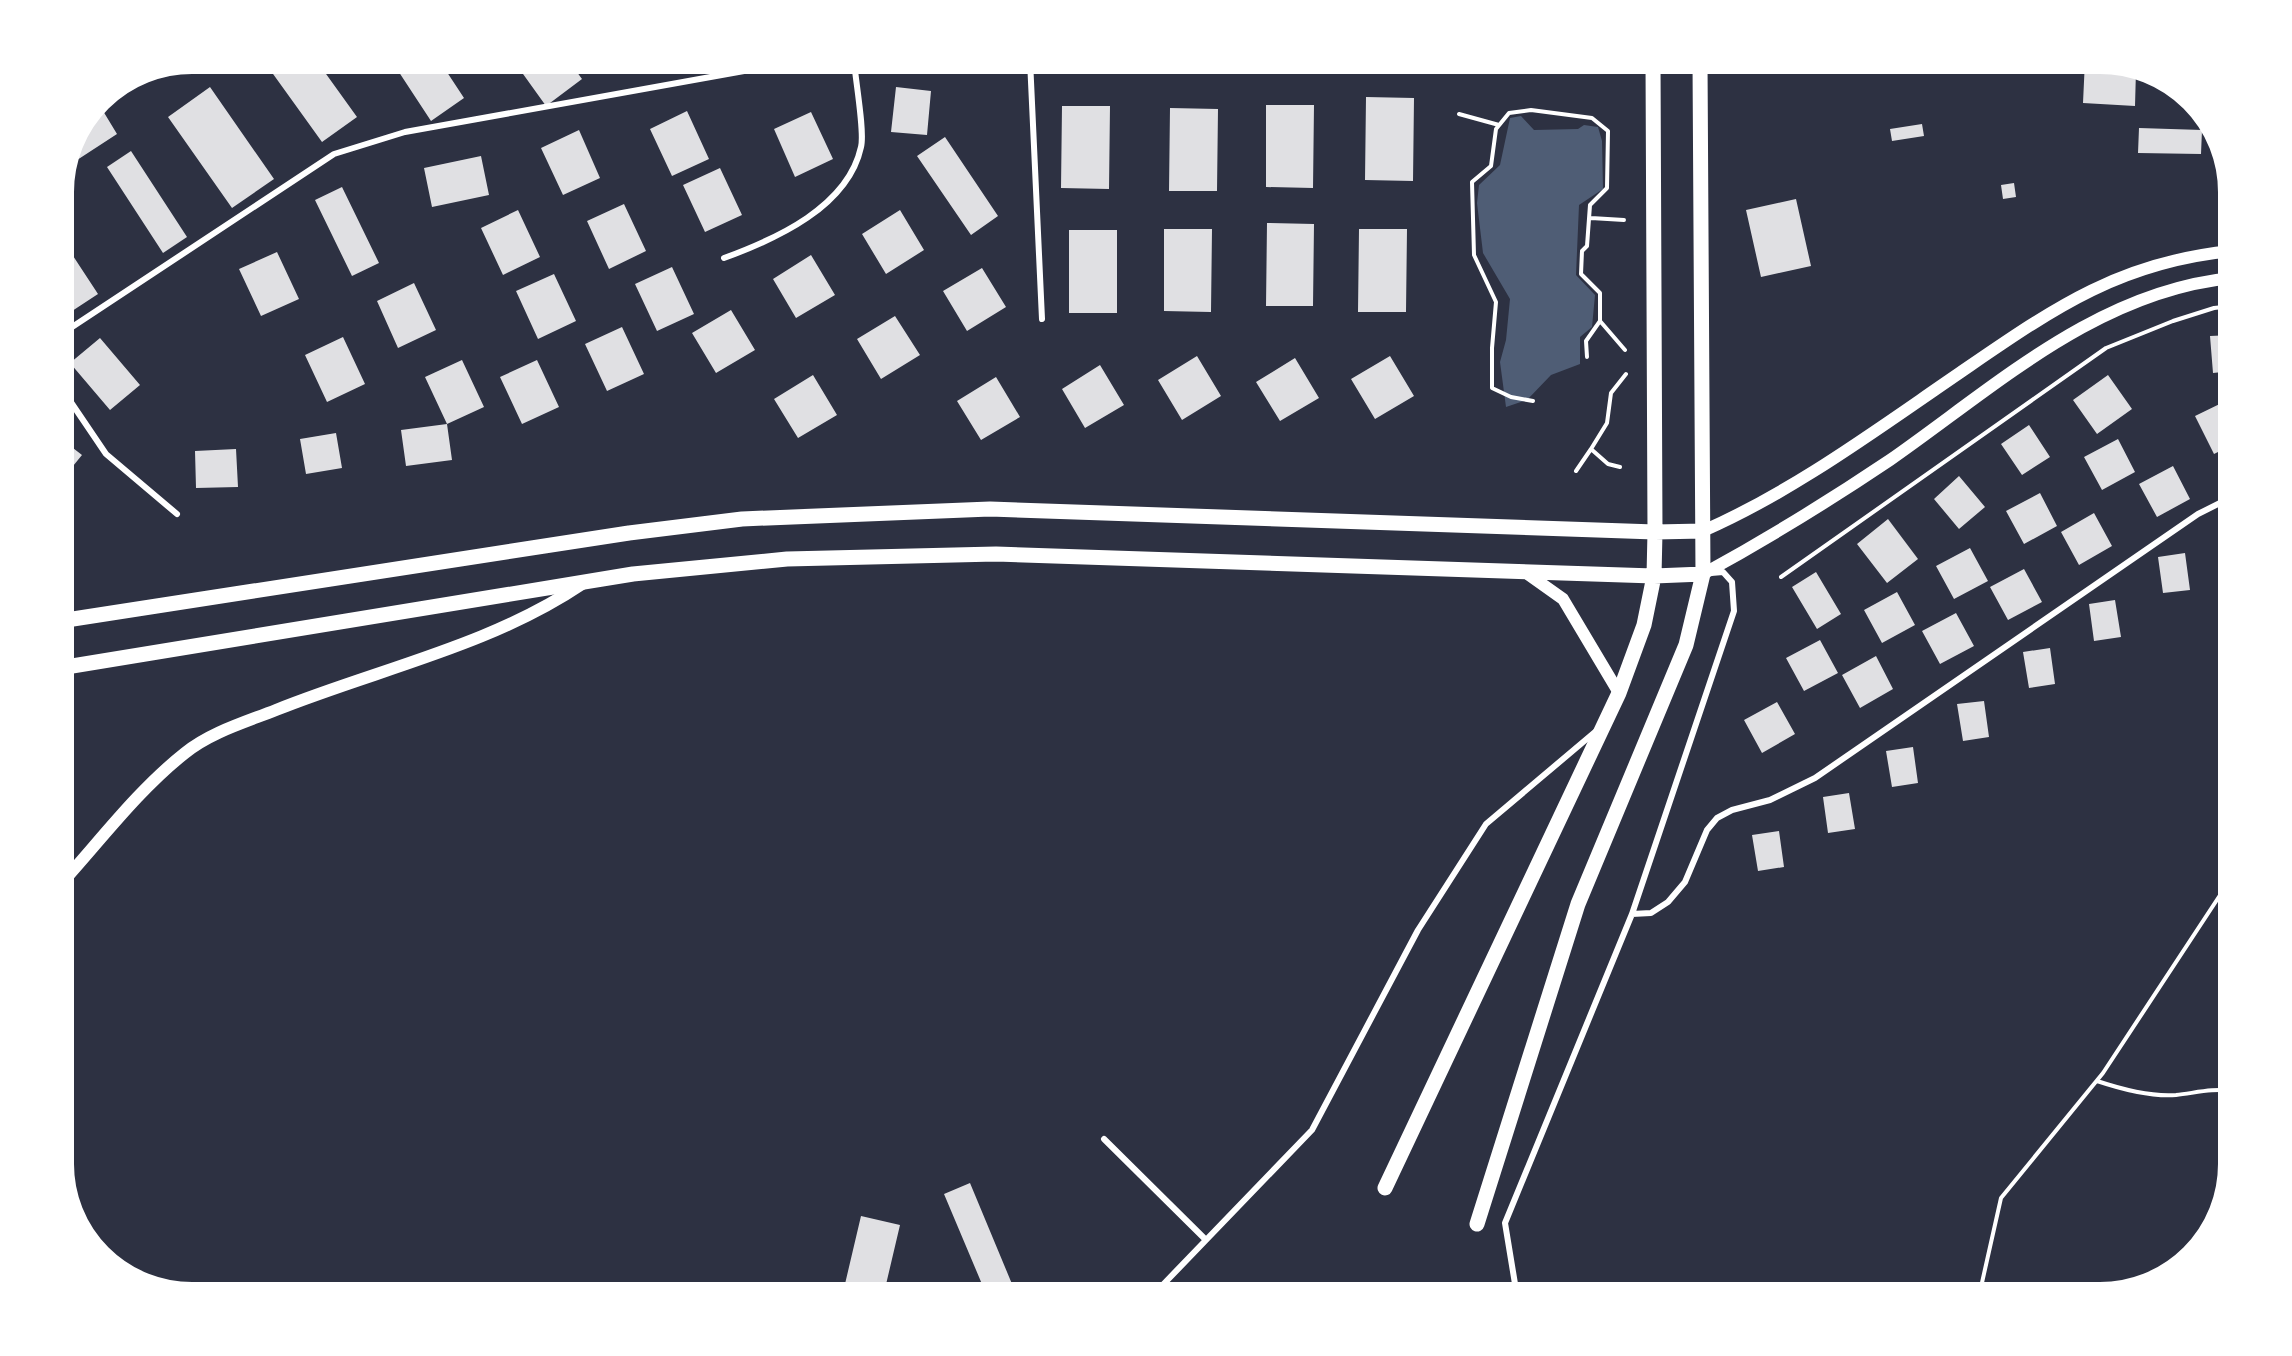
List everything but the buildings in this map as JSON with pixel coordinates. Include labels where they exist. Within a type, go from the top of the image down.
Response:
[{"type":"main road","points":[[1385,1188],[1607,722],[1644,625],[1654,576],[1653,70]]},
{"type":"main road","points":[[1477,1224],[1578,903],[1686,645],[1703,574],[1700,70]]},
{"type":"main road","points":[[71,619],[629,533],[742,519],[990,509],[1654,532],[1703,531],[1739,516],[1871,434],[2052,309],[2128,272],[2221,252]]},
{"type":"main road","points":[[71,666],[633,574],[742,562],[996,554],[1654,576],[1703,574],[1761,543],[1820,506],[2093,320],[2167,290],[2221,280]]},
{"type":"main road","points":[[1524,571],[1563,599],[1619,693]]},
{"type":"main road","points":[[71,872],[109,829],[186,752],[225,730],[310,696],[472,641],[549,606],[583,583]]},
{"type":"street","points":[[71,328],[334,154],[405,132],[746,71]]},
{"type":"street","points":[[724,258],[761,244],[807,220],[849,179],[862,146],[855,71]]},
{"type":"street","points":[[1030,71],[1042,319]]},
{"type":"street","points":[[71,402],[106,454],[177,514]]},
{"type":"street","points":[[1632,914],[1651,913],[1668,902],[1685,882],[1707,830],[1717,818],[1732,810],[1770,800],[1815,778],[2198,514],[2221,502]]},
{"type":"street","points":[[1515,1286],[1505,1223],[1632,914],[1734,611],[1732,582],[1723,572],[1703,574]]},
{"type":"street","points":[[1162,1286],[1312,1130],[1418,930],[1486,824],[1607,722]]},
{"type":"street","points":[[1104,1139],[1206,1240]]},
{"type":"path","points":[[1533,401],[1511,398],[1492,388],[1496,302],[1474,255],[1472,182],[1491,166],[1496,129],[1509,113],[1531,110],[1592,118],[1608,131],[1607,188],[1590,205],[1591,218],[1587,246],[1581,251],[1581,274],[1600,293],[1600,321],[1586,341],[1587,357]]},
{"type":"path","points":[[1459,114],[1499,125]]},
{"type":"path","points":[[1591,218],[1624,220]]},
{"type":"path","points":[[1781,577],[2106,348],[2173,321],[2221,307]]},
{"type":"path","points":[[1600,321],[1625,350]]},
{"type":"path","points":[[1576,471],[1607,423],[1611,393],[1626,374]]},
{"type":"path","points":[[1591,449],[1608,464],[1620,467]]},
{"type":"path","points":[[1981,1286],[2001,1198],[2097,1081],[2222,893]]},
{"type":"path","points":[[2097,1081],[2124,1090],[2173,1095],[2222,1089]]},
{"type":"water","points":[[1521,116],[1534,130],[1578,129],[1584,125],[1598,127],[1602,141],[1603,189],[1579,205],[1576,275],[1595,295],[1592,327],[1580,337],[1580,364],[1551,375],[1527,400],[1506,407],[1500,362],[1506,340],[1510,299],[1483,253],[1477,203],[1479,185],[1500,165],[1510,118]]}]
